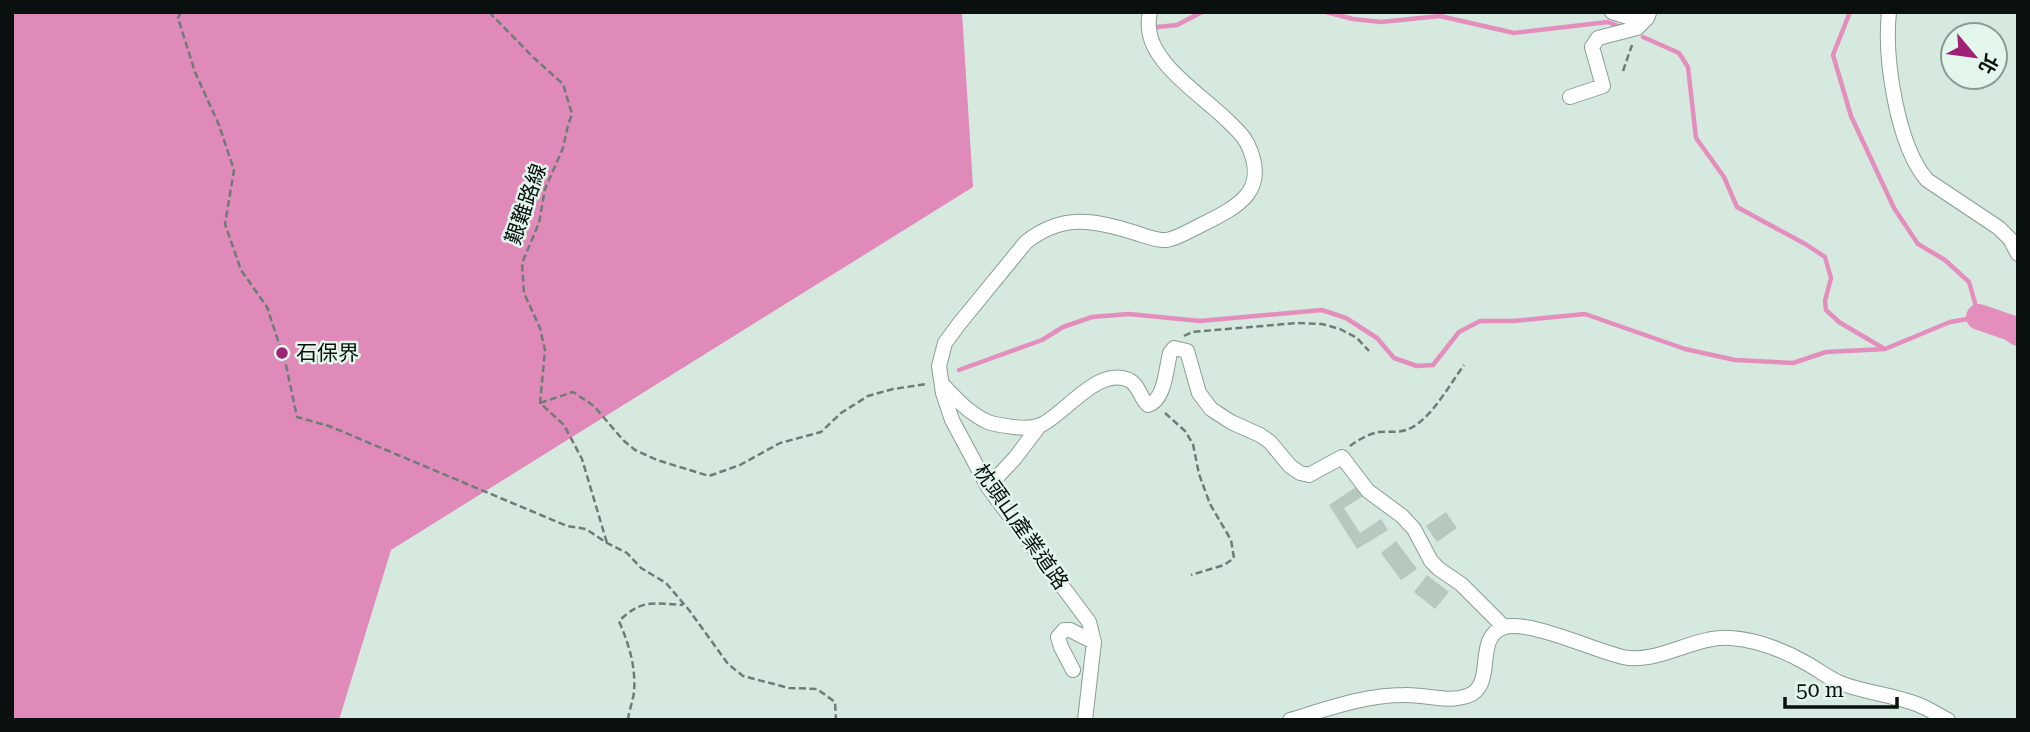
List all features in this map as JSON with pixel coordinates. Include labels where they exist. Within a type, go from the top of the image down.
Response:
[{"type":"street","name":"枕頭山產業道路","points":[[1085,720],[1094,642],[1089,622],[988,487],[952,420],[943,393],[939,366],[945,343],[959,324],[1026,242],[1038,233],[1059,224],[1080,221],[1102,223],[1167,240],[1230,211],[1249,193],[1255,181],[1256,170],[1244,138],[1215,107],[1165,65],[1148,30],[1150,12]]},
{"type":"street","points":[[1612,12],[1644,19]]},
{"type":"street","points":[[1889,12],[1888,45],[1892,92],[1918,170],[1927,180],[1999,228],[2010,239],[2018,254]]},
{"type":"street","points":[[1570,97],[1603,86],[1592,47],[1598,38],[1644,19]]},
{"type":"street","points":[[988,487],[1040,425],[1098,383],[1116,378],[1129,380],[1136,386],[1142,400],[1148,405],[1155,403],[1160,396],[1170,353],[1178,347],[1187,351],[1199,393],[1211,409],[1270,442],[1290,466],[1300,473],[1309,475],[1342,457],[1368,491],[1402,516],[1414,529],[1431,561],[1461,584],[1504,627]]},
{"type":"street","points":[[941,383],[961,404],[989,423],[1022,428],[1040,425]]},
{"type":"street","points":[[1290,720],[1377,697],[1405,694],[1465,697],[1474,693],[1482,683],[1486,647],[1494,634],[1504,627],[1518,626],[1639,659],[1701,640],[1729,638],[1754,641],[1787,653],[1838,682],[1919,705],[1948,720]]},
{"type":"street","points":[[1073,670],[1060,647],[1059,637],[1064,630],[1070,630],[1094,642]]},
{"type":"path","points":[[181,12],[178,18],[195,72],[219,125],[234,170],[225,224],[241,270],[267,307],[286,365],[297,417],[329,426],[567,526],[586,529],[627,553],[642,568],[666,583],[729,664],[743,676],[789,688],[817,689],[835,702],[836,720]]},
{"type":"path","name":"艱難路線","points":[[489,12],[563,84],[572,114],[563,148],[545,189],[539,223],[522,263],[524,293],[540,328],[545,350],[540,403]]},
{"type":"path","points":[[1623,71],[1644,19]]},
{"type":"path","points":[[1178,347],[1181,339],[1192,332],[1297,323],[1322,324],[1340,329],[1357,338],[1369,351]]},
{"type":"path","points":[[1342,457],[1353,444],[1367,436],[1378,432],[1401,432],[1418,424],[1464,365]]},
{"type":"path","points":[[607,543],[582,459],[564,425],[540,403],[573,392],[594,406],[635,450],[657,460],[709,476],[740,465],[780,443],[821,432],[841,413],[868,396],[893,388],[941,383]]},
{"type":"path","points":[[1155,403],[1185,430],[1193,444],[1199,474],[1210,504],[1234,549],[1234,558],[1224,565],[1191,575]]},
{"type":"path","points":[[628,720],[634,694],[635,667],[619,621],[632,608],[650,603],[684,605]]},
{"type":"shaded area","points":[[12,12],[962,12],[973,187],[391,550],[339,720],[12,720]]},
{"type":"building","points":[[1359,485],[1365,495],[1344,508],[1360,533],[1381,519],[1388,530],[1357,549],[1329,505]]},
{"type":"building","points":[[1446,512],[1457,528],[1437,542],[1426,526]]},
{"type":"building","points":[[1396,541],[1417,569],[1401,580],[1381,553]]},
{"type":"building","points":[[1427,575],[1449,592],[1435,609],[1414,592]]},
{"type":"waterway","points":[[1157,27],[1177,25],[1202,12]]},
{"type":"waterway","points":[[1326,12],[1381,22],[1440,16],[1514,33],[1608,22],[1621,27]]},
{"type":"waterway","points":[[959,370],[1042,340],[1063,327],[1092,317],[1129,314],[1200,321],[1322,310],[1346,318],[1377,338],[1394,358],[1417,366],[1433,365],[1459,332],[1480,321],[1514,321],[1585,314],[1685,349],[1735,360],[1793,363],[1826,352],[1885,349],[1950,322],[1979,317],[1969,282],[1945,260],[1918,244],[1894,208],[1851,116],[1833,55],[1850,12]]},
{"type":"waterway","points":[[1643,37],[1679,53],[1688,67],[1696,138],[1724,177],[1737,207],[1825,257],[1831,278],[1825,301],[1826,310],[1839,322],[1883,348]]},
{"type":"waterway","points":[[1979,317],[2018,333]]},
{"type":"place","name":"石保界","points":[[282,353]]}]
